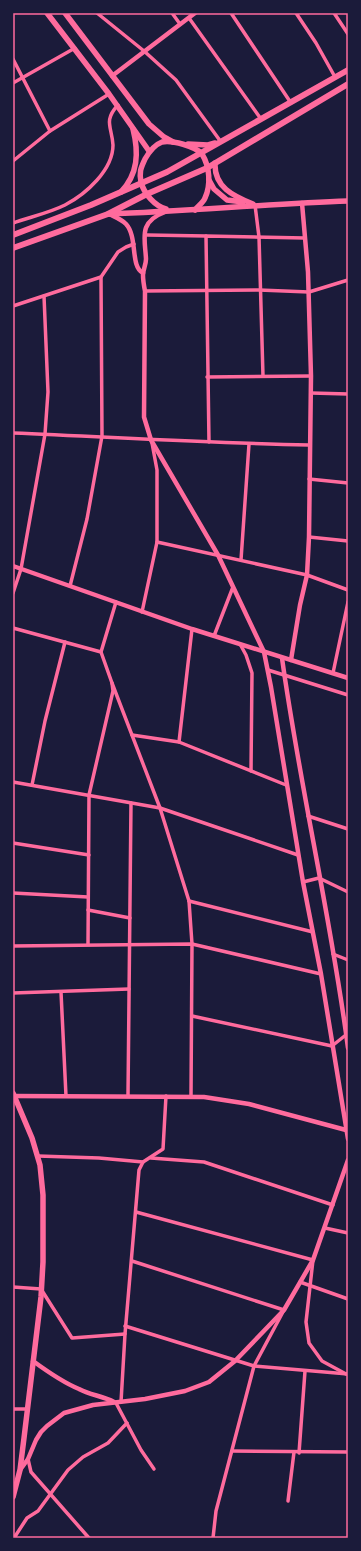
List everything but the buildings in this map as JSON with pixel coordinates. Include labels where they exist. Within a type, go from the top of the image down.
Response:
[{"type":"main road","points":[[47,13],[118,105],[149,151]]},
{"type":"main road","points":[[65,13],[162,142]]},
{"type":"main road","points":[[13,235],[91,205],[167,172],[348,70]]},
{"type":"main road","points":[[13,248],[108,214],[147,194],[207,168],[348,84]]},
{"type":"main road","points":[[119,193],[130,181],[137,161],[131,123]]},
{"type":"main road","points":[[149,124],[164,137],[173,142]]},
{"type":"main road","points":[[170,211],[160,207],[143,190],[139,173],[149,151],[162,142],[208,145],[221,142]]},
{"type":"main road","points":[[183,144],[201,153],[207,168],[209,180],[214,189],[227,200],[248,202]]},
{"type":"main road","points":[[214,163],[216,178],[223,186],[231,193],[255,205]]},
{"type":"main road","points":[[195,210],[204,199],[209,180]]},
{"type":"main road","points":[[108,214],[348,201]]},
{"type":"main road","points":[[13,1095],[32,1138],[38,1156],[42,1195],[41,1289],[20,1470],[15,1484],[13,1497]]},
{"type":"street","points":[[97,13],[144,51],[176,80],[221,142]]},
{"type":"street","points":[[172,13],[180,24]]},
{"type":"street","points":[[112,76],[195,13]]},
{"type":"street","points":[[231,13],[291,103]]},
{"type":"street","points":[[296,13],[316,43],[335,77]]},
{"type":"street","points":[[334,13],[348,34]]},
{"type":"street","points":[[189,18],[261,119]]},
{"type":"street","points":[[13,83],[75,48]]},
{"type":"street","points":[[13,59],[50,131]]},
{"type":"street","points":[[13,161],[50,131],[109,94]]},
{"type":"street","points":[[13,223],[64,205],[78,197],[102,174],[108,165],[112,151],[109,118],[112,111],[118,105]]},
{"type":"street","points":[[291,660],[300,605],[307,575],[309,537],[309,445],[311,393],[309,292],[302,203]]},
{"type":"street","points":[[255,205],[259,237],[259,290],[263,376]]},
{"type":"street","points":[[142,612],[157,542],[157,470],[151,440],[144,417],[143,274],[146,262],[144,235],[154,218],[170,211]]},
{"type":"street","points":[[108,214],[126,224],[131,231],[134,244],[135,264],[139,272],[143,274]]},
{"type":"street","points":[[147,235],[305,238]]},
{"type":"street","points":[[206,236],[209,442]]},
{"type":"street","points":[[70,586],[86,519],[102,436],[101,277],[118,252],[126,246],[134,244]]},
{"type":"street","points":[[13,306],[101,277]]},
{"type":"street","points":[[144,291],[259,290],[309,292],[348,280]]},
{"type":"street","points":[[13,593],[21,569],[45,434],[48,392],[44,296]]},
{"type":"street","points":[[207,377],[310,376]]},
{"type":"street","points":[[311,393],[348,394]]},
{"type":"street","points":[[13,433],[249,444],[309,445]]},
{"type":"street","points":[[151,440],[218,555],[264,652],[298,855],[321,974],[348,1139]]},
{"type":"street","points":[[241,560],[249,444]]},
{"type":"street","points":[[309,479],[348,482]]},
{"type":"street","points":[[309,537],[348,541]]},
{"type":"street","points":[[157,542],[307,575],[348,590]]},
{"type":"street","points":[[13,566],[192,629],[348,678]]},
{"type":"street","points":[[214,636],[233,586]]},
{"type":"street","points":[[116,602],[101,652],[160,808],[190,901],[192,944],[191,1096]]},
{"type":"street","points":[[333,673],[348,602]]},
{"type":"street","points":[[13,628],[101,652]]},
{"type":"street","points":[[179,742],[192,629]]},
{"type":"street","points":[[32,785],[45,721],[65,642]]},
{"type":"street","points":[[240,644],[246,655],[252,673],[251,772]]},
{"type":"street","points":[[282,658],[308,816],[334,954],[348,1048]]},
{"type":"street","points":[[268,670],[348,695]]},
{"type":"street","points":[[88,944],[89,795],[113,691],[112,682]]},
{"type":"street","points":[[132,736],[179,742],[286,785]]},
{"type":"street","points":[[13,782],[160,808],[298,855]]},
{"type":"street","points":[[128,1096],[131,803]]},
{"type":"street","points":[[308,816],[348,829]]},
{"type":"street","points":[[13,843],[89,856]]},
{"type":"street","points":[[303,882],[319,878],[348,892]]},
{"type":"street","points":[[13,893],[88,897]]},
{"type":"street","points":[[190,901],[313,932]]},
{"type":"street","points":[[88,910],[130,918]]},
{"type":"street","points":[[13,946],[192,944],[321,974]]},
{"type":"street","points":[[334,954],[348,960]]},
{"type":"street","points":[[13,993],[129,989]]},
{"type":"street","points":[[62,992],[66,1096]]},
{"type":"street","points":[[192,1016],[332,1046]]},
{"type":"street","points":[[332,1046],[347,1034]]},
{"type":"street","points":[[13,1095],[191,1096],[249,1104],[346,1130]]},
{"type":"street","points":[[154,1469],[141,1450],[118,1402],[132,1261],[139,1170],[143,1162],[163,1149],[166,1096]]},
{"type":"street","points":[[38,1156],[99,1158],[143,1162]]},
{"type":"street","points":[[150,1158],[204,1162],[333,1205]]},
{"type":"street","points":[[213,1538],[216,1512],[254,1366],[313,1260],[346,1171],[348,1160]]},
{"type":"street","points":[[136,1212],[313,1260]]},
{"type":"street","points":[[325,1228],[348,1233]]},
{"type":"street","points":[[313,1260],[306,1322],[309,1344],[322,1361],[347,1374]]},
{"type":"street","points":[[132,1261],[284,1310]]},
{"type":"street","points":[[300,1282],[348,1299]]},
{"type":"street","points":[[13,1287],[41,1289],[72,1338],[125,1334]]},
{"type":"street","points":[[20,1470],[28,1459],[41,1432],[56,1418],[76,1409],[93,1405],[145,1399],[185,1391],[209,1382],[235,1361],[284,1310]]},
{"type":"street","points":[[126,1326],[254,1366],[347,1374]]},
{"type":"street","points":[[33,1361],[49,1373],[80,1390],[118,1402]]},
{"type":"street","points":[[299,1453],[304,1371]]},
{"type":"street","points":[[13,1409],[27,1409]]},
{"type":"street","points":[[14,1538],[27,1518],[38,1511],[68,1470],[83,1457],[108,1443],[128,1423]]},
{"type":"street","points":[[232,1451],[299,1453],[348,1452]]},
{"type":"street","points":[[288,1501],[294,1452]]},
{"type":"street","points":[[28,1459],[31,1472],[89,1538]]}]
